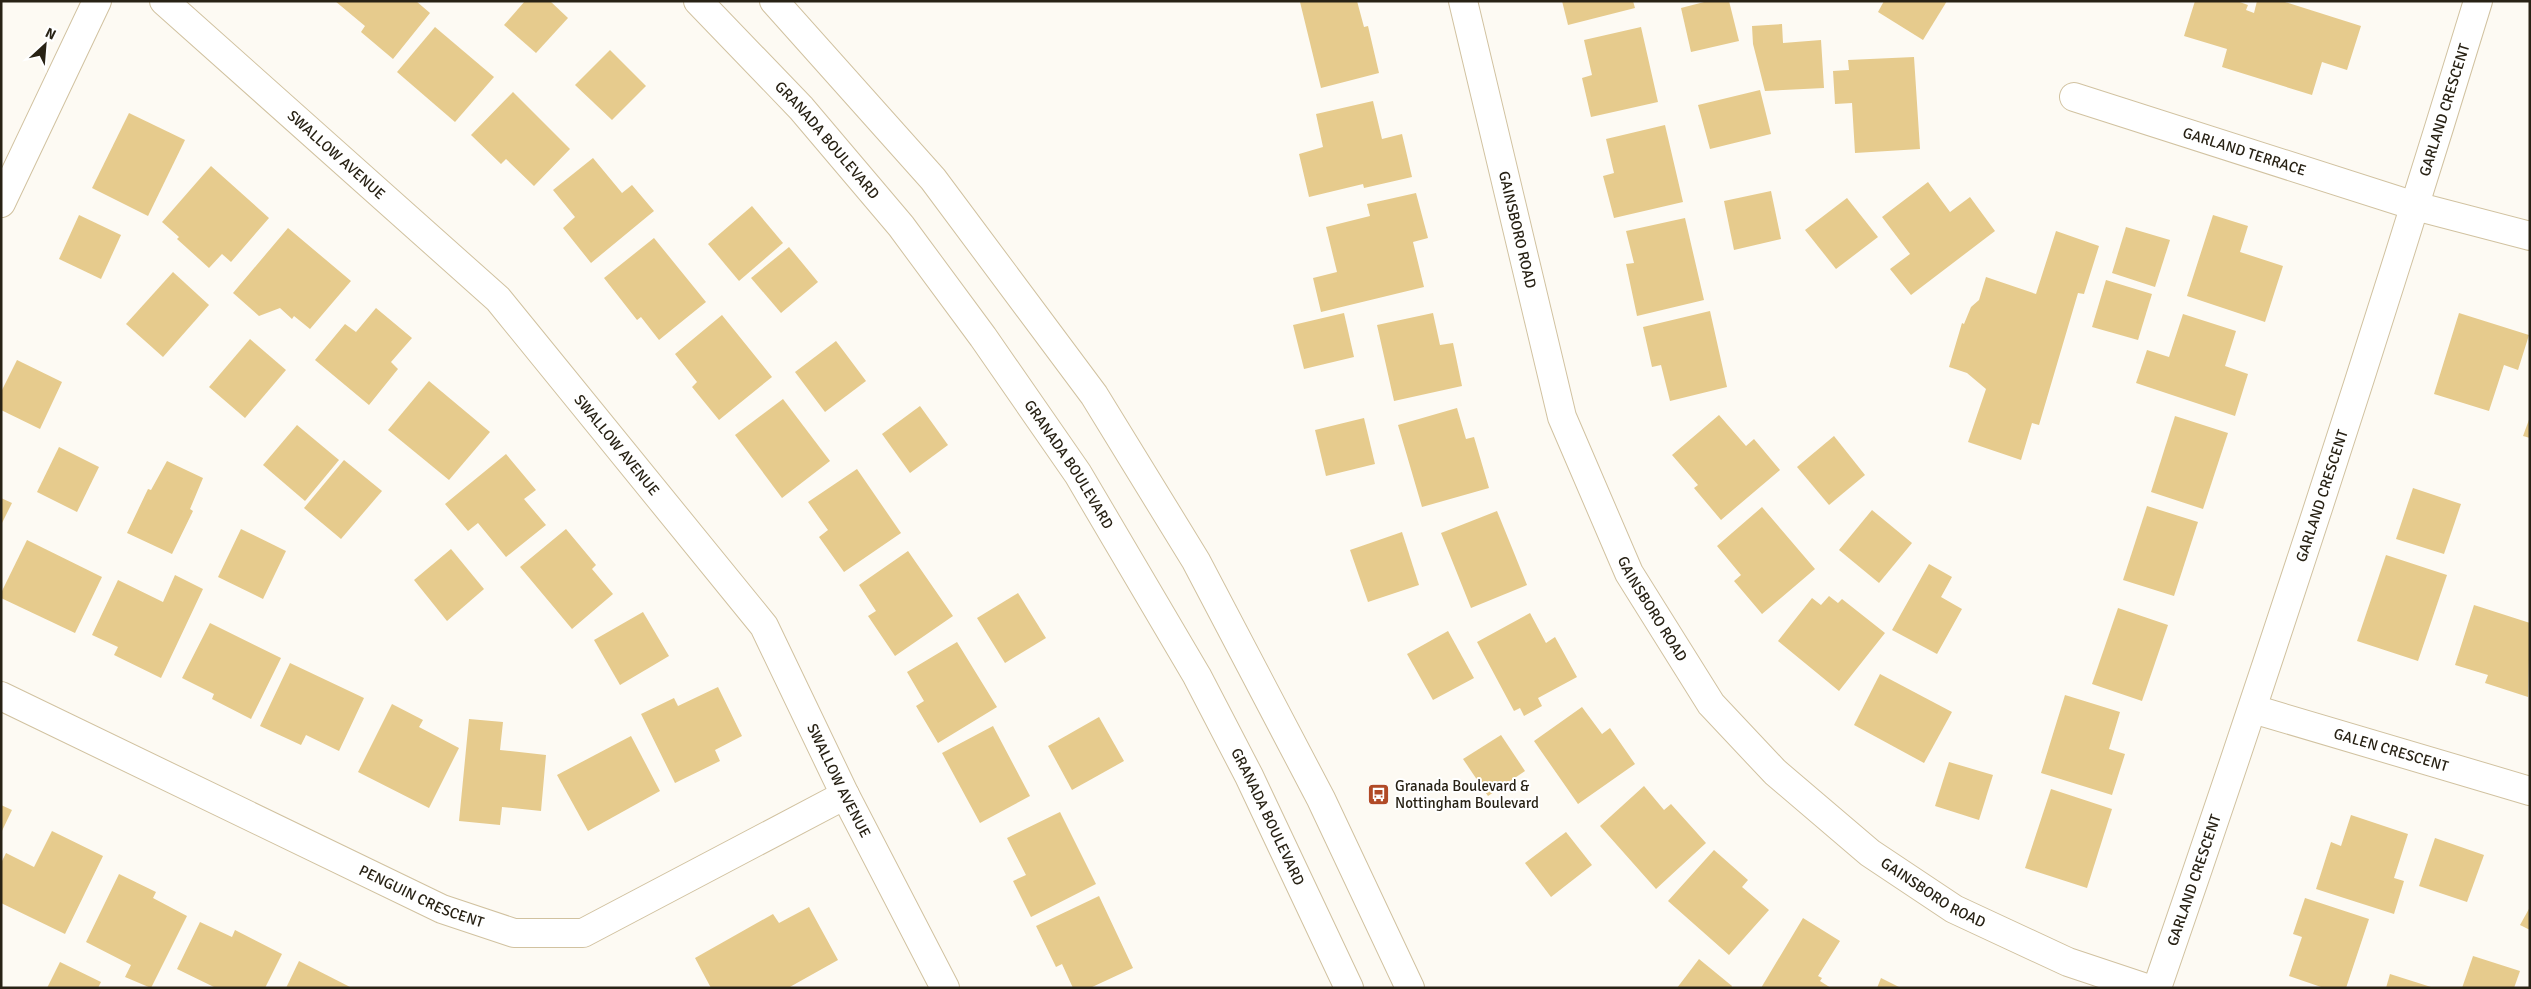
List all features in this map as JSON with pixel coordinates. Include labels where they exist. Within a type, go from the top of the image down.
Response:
[{"type":"street","points":[[1,203],[97,1]]},
{"type":"street","name":"SWALLOW AVENUE","points":[[164,1],[498,299],[764,626],[845,795],[945,988]]},
{"type":"street","name":"GRANADA BOULEVARD","points":[[698,1],[801,108],[902,226],[984,337],[1078,474],[1197,676],[1249,776],[1349,988]]},
{"type":"street","points":[[774,1],[933,179],[1094,395],[1196,561],[1321,798],[1410,988]]},
{"type":"street","name":"GAINSBORO ROAD","points":[[1463,1],[1562,417],[1630,573],[1711,704],[1775,772],[1870,853],[1954,909],[2068,962],[2146,988]]},
{"type":"street","name":"GARLAND CRESCENT","points":[[2157,988],[2253,709],[2415,206],[2478,1]]},
{"type":"street","name":"GARLAND TERRACE","points":[[2074,97],[2415,206],[2530,236]]},
{"type":"street","name":"PENGUIN CRESCENT","points":[[1,696],[442,909],[514,933],[583,933],[845,795]]},
{"type":"street","name":"GALEN CRESCENT","points":[[2253,709],[2530,791]]},
{"type":"building","points":[[335,1],[416,1],[430,13],[393,59],[361,32],[365,26]]},
{"type":"building","points":[[525,1],[550,1],[568,18],[536,53],[504,25]]},
{"type":"building","points":[[1357,1],[1364,27],[1368,26],[1379,73],[1321,88],[1300,2]]},
{"type":"building","points":[[1562,1],[1633,1],[1635,8],[1568,25]]},
{"type":"building","points":[[1708,1],[1729,1],[1739,41],[1691,52],[1681,8]]},
{"type":"building","points":[[1884,1],[1947,1],[1923,40],[1878,12]]},
{"type":"building","points":[[2195,1],[2237,1],[2248,5],[2246,10],[2254,13],[2257,1],[2282,1],[2361,26],[2347,70],[2322,62],[2312,95],[2222,67],[2227,49],[2184,36]]},
{"type":"building","points":[[1782,24],[1783,43],[1821,40],[1824,88],[1765,91],[1753,44],[1752,26]]},
{"type":"building","points":[[435,27],[494,77],[455,122],[397,72]]},
{"type":"building","points":[[1641,27],[1658,102],[1591,117],[1582,78],[1592,75],[1584,40]]},
{"type":"building","points":[[610,50],[646,86],[612,120],[575,85]]},
{"type":"building","points":[[1914,57],[1920,149],[1855,153],[1852,103],[1835,104],[1833,71],[1849,70],[1848,60]]},
{"type":"building","points":[[1760,90],[1771,134],[1710,149],[1698,105]]},
{"type":"building","points":[[513,92],[570,149],[534,186],[506,159],[501,164],[471,135]]},
{"type":"building","points":[[1373,101],[1382,139],[1402,134],[1412,177],[1364,188],[1363,184],[1309,197],[1299,154],[1323,147],[1316,114]]},
{"type":"building","points":[[129,113],[185,140],[148,216],[92,188]]},
{"type":"building","points":[[1665,125],[1683,202],[1614,218],[1603,176],[1614,173],[1606,139]]},
{"type":"building","points":[[593,158],[622,193],[632,185],[654,211],[591,263],[563,228],[575,217],[553,190]]},
{"type":"building","points":[[211,166],[269,218],[231,262],[222,254],[209,268],[177,239],[179,237],[162,222]]},
{"type":"building","points":[[1928,182],[1950,212],[1970,197],[1995,231],[1911,295],[1890,269],[1910,254],[1882,217]]},
{"type":"building","points":[[1771,191],[1781,239],[1734,250],[1724,201]]},
{"type":"building","points":[[1416,193],[1428,238],[1413,242],[1424,287],[1321,312],[1313,278],[1337,272],[1326,227],[1370,216],[1367,204]]},
{"type":"building","points":[[1847,198],[1878,237],[1836,269],[1805,230]]},
{"type":"building","points":[[752,206],[783,243],[739,281],[708,244]]},
{"type":"building","points":[[79,215],[121,235],[101,279],[59,259]]},
{"type":"building","points":[[2213,215],[2248,226],[2240,252],[2283,266],[2265,322],[2187,296]]},
{"type":"building","points":[[1685,218],[1704,300],[1637,316],[1626,264],[1634,263],[1626,231]]},
{"type":"building","points":[[2126,227],[2170,240],[2155,287],[2112,273]]},
{"type":"building","points":[[288,228],[351,281],[310,329],[294,316],[292,319],[280,308],[259,316],[233,293]]},
{"type":"building","points":[[2056,231],[2099,246],[2084,294],[2078,293],[2039,425],[2032,423],[2021,460],[1968,442],[1986,389],[1967,373],[1949,367],[1962,323],[1964,324],[1971,307],[1979,300],[1986,277],[2036,294]]},
{"type":"building","points":[[654,238],[706,302],[659,340],[641,317],[637,320],[604,278]]},
{"type":"building","points":[[789,247],[818,282],[781,313],[751,278]]},
{"type":"building","points":[[173,272],[209,305],[163,357],[126,324]]},
{"type":"building","points":[[2106,280],[2152,294],[2138,340],[2092,327]]},
{"type":"building","points":[[376,308],[412,338],[391,362],[398,369],[369,405],[315,360],[345,324],[356,332]]},
{"type":"building","points":[[1710,311],[1727,387],[1670,401],[1661,365],[1652,367],[1643,327]]},
{"type":"building","points":[[1344,313],[1354,357],[1304,369],[1293,325]]},
{"type":"building","points":[[1433,313],[1440,345],[1453,343],[1462,386],[1394,401],[1377,325]]},
{"type":"building","points":[[2459,313],[2529,335],[2518,370],[2504,365],[2489,411],[2434,394]]},
{"type":"building","points":[[2183,314],[2236,331],[2225,366],[2248,374],[2235,416],[2136,383],[2147,350],[2169,357]]},
{"type":"building","points":[[722,315],[772,377],[719,420],[692,387],[697,382],[675,354]]},
{"type":"building","points":[[250,339],[286,370],[245,418],[209,387]]},
{"type":"building","points":[[836,341],[866,381],[825,412],[795,372]]},
{"type":"building","points":[[17,360],[62,382],[40,429],[1,410],[1,392]]},
{"type":"building","points":[[429,381],[490,432],[449,480],[388,430]]},
{"type":"building","points":[[783,399],[830,461],[782,498],[735,435]]},
{"type":"building","points":[[920,406],[948,445],[910,473],[882,434]]},
{"type":"building","points":[[1457,408],[1466,439],[1474,437],[1489,488],[1422,507],[1398,425]]},
{"type":"building","points":[[1719,415],[1746,446],[1754,439],[1780,470],[1721,520],[1694,488],[1698,485],[1672,455]]},
{"type":"building","points":[[2175,416],[2228,433],[2203,509],[2151,492]]},
{"type":"building","points":[[2530,417],[2530,438],[2523,436]]},
{"type":"building","points":[[1364,418],[1375,464],[1326,476],[1315,430]]},
{"type":"building","points":[[297,425],[339,460],[305,501],[263,465]]},
{"type":"building","points":[[1834,436],[1865,475],[1829,505],[1797,467]]},
{"type":"building","points":[[59,447],[99,467],[77,512],[37,492]]},
{"type":"building","points":[[506,454],[536,490],[524,499],[546,525],[506,557],[478,523],[468,531],[445,504]]},
{"type":"building","points":[[344,460],[382,491],[341,539],[304,508]]},
{"type":"building","points":[[167,461],[203,478],[190,509],[193,511],[172,554],[127,533],[148,489],[151,490]]},
{"type":"building","points":[[857,469],[901,533],[844,572],[819,537],[828,530],[808,502]]},
{"type":"building","points":[[2413,488],[2461,504],[2444,554],[2396,539]]},
{"type":"building","points":[[1,498],[12,503],[1,525]]},
{"type":"building","points":[[2147,506],[2198,522],[2174,596],[2123,580]]},
{"type":"building","points":[[1762,507],[1815,569],[1762,614],[1734,581],[1741,575],[1717,546]]},
{"type":"building","points":[[1872,510],[1912,543],[1879,583],[1839,550]]},
{"type":"building","points":[[1497,511],[1527,585],[1471,608],[1441,533]]},
{"type":"building","points":[[241,529],[286,551],[263,599],[218,577]]},
{"type":"building","points":[[566,529],[596,565],[592,569],[613,594],[572,629],[520,567]]},
{"type":"building","points":[[1402,532],[1419,585],[1368,602],[1350,550]]},
{"type":"building","points":[[27,540],[102,577],[75,633],[1,598],[1,593]]},
{"type":"building","points":[[451,549],[484,589],[447,621],[414,580]]},
{"type":"building","points":[[908,551],[953,616],[895,656],[868,616],[876,611],[859,585]]},
{"type":"building","points":[[2386,555],[2447,575],[2418,661],[2357,641]]},
{"type":"building","points":[[1929,564],[1952,577],[1941,597],[1962,609],[1937,654],[1892,630]]},
{"type":"building","points":[[175,575],[203,589],[161,678],[114,655],[118,647],[92,635],[118,580],[163,602]]},
{"type":"building","points":[[1018,593],[1046,638],[1005,663],[977,618]]},
{"type":"building","points":[[1829,596],[1838,603],[1842,599],[1885,633],[1839,691],[1778,641],[1812,598],[1821,605]]},
{"type":"building","points":[[2474,605],[2530,623],[2528,697],[2485,683],[2488,675],[2455,665]]},
{"type":"building","points":[[2118,608],[2168,625],[2142,701],[2092,684]]},
{"type":"building","points":[[643,612],[669,656],[620,685],[594,640]]},
{"type":"building","points":[[1530,613],[1546,643],[1555,637],[1577,677],[1538,698],[1542,706],[1524,716],[1520,708],[1514,711],[1477,642]]},
{"type":"building","points":[[210,623],[281,658],[251,719],[212,699],[214,694],[182,678]]},
{"type":"building","points":[[1448,631],[1474,678],[1433,700],[1407,654]]},
{"type":"building","points":[[957,642],[997,707],[938,743],[916,706],[924,701],[907,672]]},
{"type":"building","points":[[290,663],[364,698],[339,751],[306,735],[301,745],[260,726]]},
{"type":"building","points":[[1880,674],[1952,712],[1924,763],[1854,725]]},
{"type":"building","points":[[718,687],[742,736],[715,750],[720,761],[675,783],[641,714],[674,698],[678,706]]},
{"type":"building","points":[[2065,695],[2120,712],[2109,749],[2125,754],[2112,795],[2041,773]]},
{"type":"building","points":[[392,704],[423,720],[419,727],[459,748],[429,808],[358,772]]},
{"type":"building","points":[[1582,707],[1602,734],[1610,728],[1635,764],[1578,804],[1534,741]]},
{"type":"building","points":[[1099,717],[1124,761],[1072,790],[1048,746]]},
{"type":"building","points":[[469,719],[503,722],[500,750],[546,755],[541,811],[502,807],[500,825],[459,821]]},
{"type":"building","points":[[993,726],[1030,796],[980,823],[942,753]]},
{"type":"building","points":[[1501,735],[1525,771],[1488,796],[1463,759]]},
{"type":"building","points":[[631,736],[660,791],[588,831],[557,775]]},
{"type":"building","points":[[1949,762],[1993,775],[1979,820],[1935,806]]},
{"type":"building","points":[[1644,786],[1664,810],[1671,804],[1706,843],[1656,889],[1600,826]]},
{"type":"building","points":[[2051,789],[2112,809],[2087,888],[2025,868]]},
{"type":"building","points":[[1,805],[12,810],[1,833]]},
{"type":"building","points":[[1060,812],[1096,884],[1031,917],[1013,881],[1026,875],[1007,838]]},
{"type":"building","points":[[2351,815],[2408,834],[2394,878],[2404,881],[2394,914],[2316,889],[2331,842],[2341,846]]},
{"type":"building","points":[[52,831],[103,856],[65,934],[1,903],[1,863],[6,853],[34,867]]},
{"type":"building","points":[[1566,832],[1592,865],[1551,897],[1525,863]]},
{"type":"building","points":[[2435,838],[2484,855],[2467,902],[2419,886]]},
{"type":"building","points":[[1714,850],[1748,880],[1742,887],[1769,910],[1729,955],[1668,901]]},
{"type":"building","points":[[119,874],[156,892],[153,898],[187,916],[151,988],[125,977],[131,965],[86,942]]},
{"type":"building","points":[[1099,896],[1133,968],[1090,988],[1073,988],[1062,964],[1056,967],[1036,926]]},
{"type":"building","points":[[2305,898],[2369,919],[2346,988],[2324,988],[2289,976],[2302,937],[2293,934]]},
{"type":"building","points":[[809,907],[838,960],[788,988],[711,988],[695,958],[773,914],[779,923]]},
{"type":"building","points":[[2530,907],[2530,930],[2520,925]]},
{"type":"building","points":[[1803,918],[1840,941],[1818,976],[1822,978],[1820,981],[1831,988],[1761,988]]},
{"type":"building","points":[[200,922],[232,937],[235,930],[282,954],[265,988],[216,988],[177,969]]},
{"type":"building","points":[[2473,956],[2520,971],[2514,988],[2462,988]]},
{"type":"building","points":[[1699,959],[1732,986],[1731,988],[1677,988]]},
{"type":"building","points":[[299,961],[352,988],[286,988]]},
{"type":"building","points":[[60,962],[101,982],[98,988],[47,988]]},
{"type":"building","points":[[2390,974],[2431,987],[2431,988],[2386,988]]},
{"type":"building","points":[[1881,978],[1901,988],[1877,988]]},
{"type":"place","name":"Granada Boulevard & Nottingham Boulevard","points":[[1379,795]]}]
